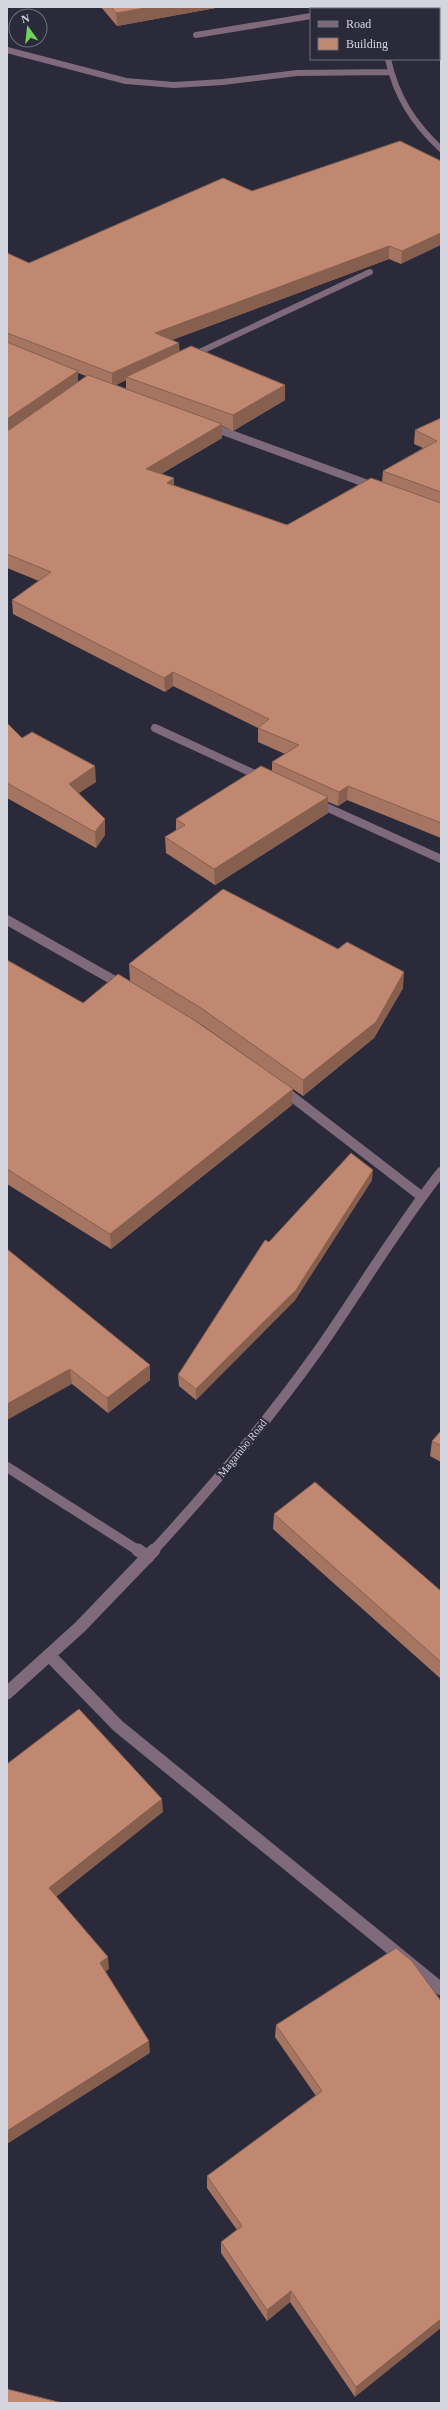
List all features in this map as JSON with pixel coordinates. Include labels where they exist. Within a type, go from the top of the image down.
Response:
[{"type":"street","points":[[196,35],[310,16]]},
{"type":"street","points":[[7,50],[126,81],[174,85],[222,82],[297,73],[390,72]]},
{"type":"street","points":[[388,60],[390,72],[402,105],[426,136],[441,149]]},
{"type":"street","points":[[186,358],[370,272]]},
{"type":"street","points":[[204,424],[383,489]]},
{"type":"street","points":[[154,728],[272,782]]},
{"type":"street","points":[[307,799],[441,860]]},
{"type":"street","points":[[7,920],[131,990]]},
{"type":"street","points":[[274,1083],[306,1106],[421,1196]]},
{"type":"street","name":"Magambo Road","points":[[7,1693],[51,1657],[148,1557],[236,1457],[317,1353],[421,1196],[441,1172]]},
{"type":"street","points":[[7,1467],[148,1557]]},
{"type":"street","points":[[51,1657],[118,1726],[441,1989]]},
{"type":"building","points":[[111,7],[152,7],[116,13]]},
{"type":"building","points":[[400,141],[441,161],[441,233],[402,251],[389,246],[155,333],[179,343],[112,373],[7,333],[7,253],[29,263],[223,178],[252,191]]},
{"type":"building","points":[[7,342],[78,371],[7,419]]},
{"type":"building","points":[[191,346],[285,385],[233,415],[126,377]]},
{"type":"building","points":[[88,375],[222,424],[146,469],[174,478],[167,483],[287,525],[371,478],[441,503],[441,823],[348,786],[339,792],[272,762],[299,745],[258,728],[269,719],[173,672],[164,678],[12,600],[51,572],[7,554],[7,429],[9,430]]},
{"type":"building","points":[[441,418],[441,492],[383,471],[437,441],[415,430]]},
{"type":"building","points":[[7,723],[22,738],[32,732],[95,766],[69,784],[105,819],[95,832],[7,783]]},
{"type":"building","points":[[261,766],[328,797],[214,869],[165,837],[185,825],[176,819]]},
{"type":"building","points":[[223,889],[338,949],[347,942],[404,972],[376,1022],[303,1080],[201,1008],[129,964]]},
{"type":"building","points":[[7,960],[83,1003],[118,974],[194,1020],[293,1089],[110,1234],[7,1169]]},
{"type":"building","points":[[351,1153],[373,1170],[296,1290],[196,1389],[178,1375],[265,1240],[269,1242]]},
{"type":"building","points":[[7,1249],[150,1365],[107,1398],[70,1369],[7,1404]]},
{"type":"building","points":[[441,1431],[441,1446],[432,1441]]},
{"type":"building","points":[[315,1482],[441,1591],[441,1662],[274,1514]]},
{"type":"building","points":[[79,1709],[162,1799],[49,1888],[108,1957],[100,1963],[149,2041],[7,2131],[7,1764]]},
{"type":"building","points":[[396,1948],[412,1961],[441,2001],[441,2319],[356,2387],[291,2291],[267,2310],[221,2242],[242,2226],[207,2176],[322,2091],[276,2025]]},
{"type":"building","points":[[7,2389],[62,2403],[7,2403]]}]
